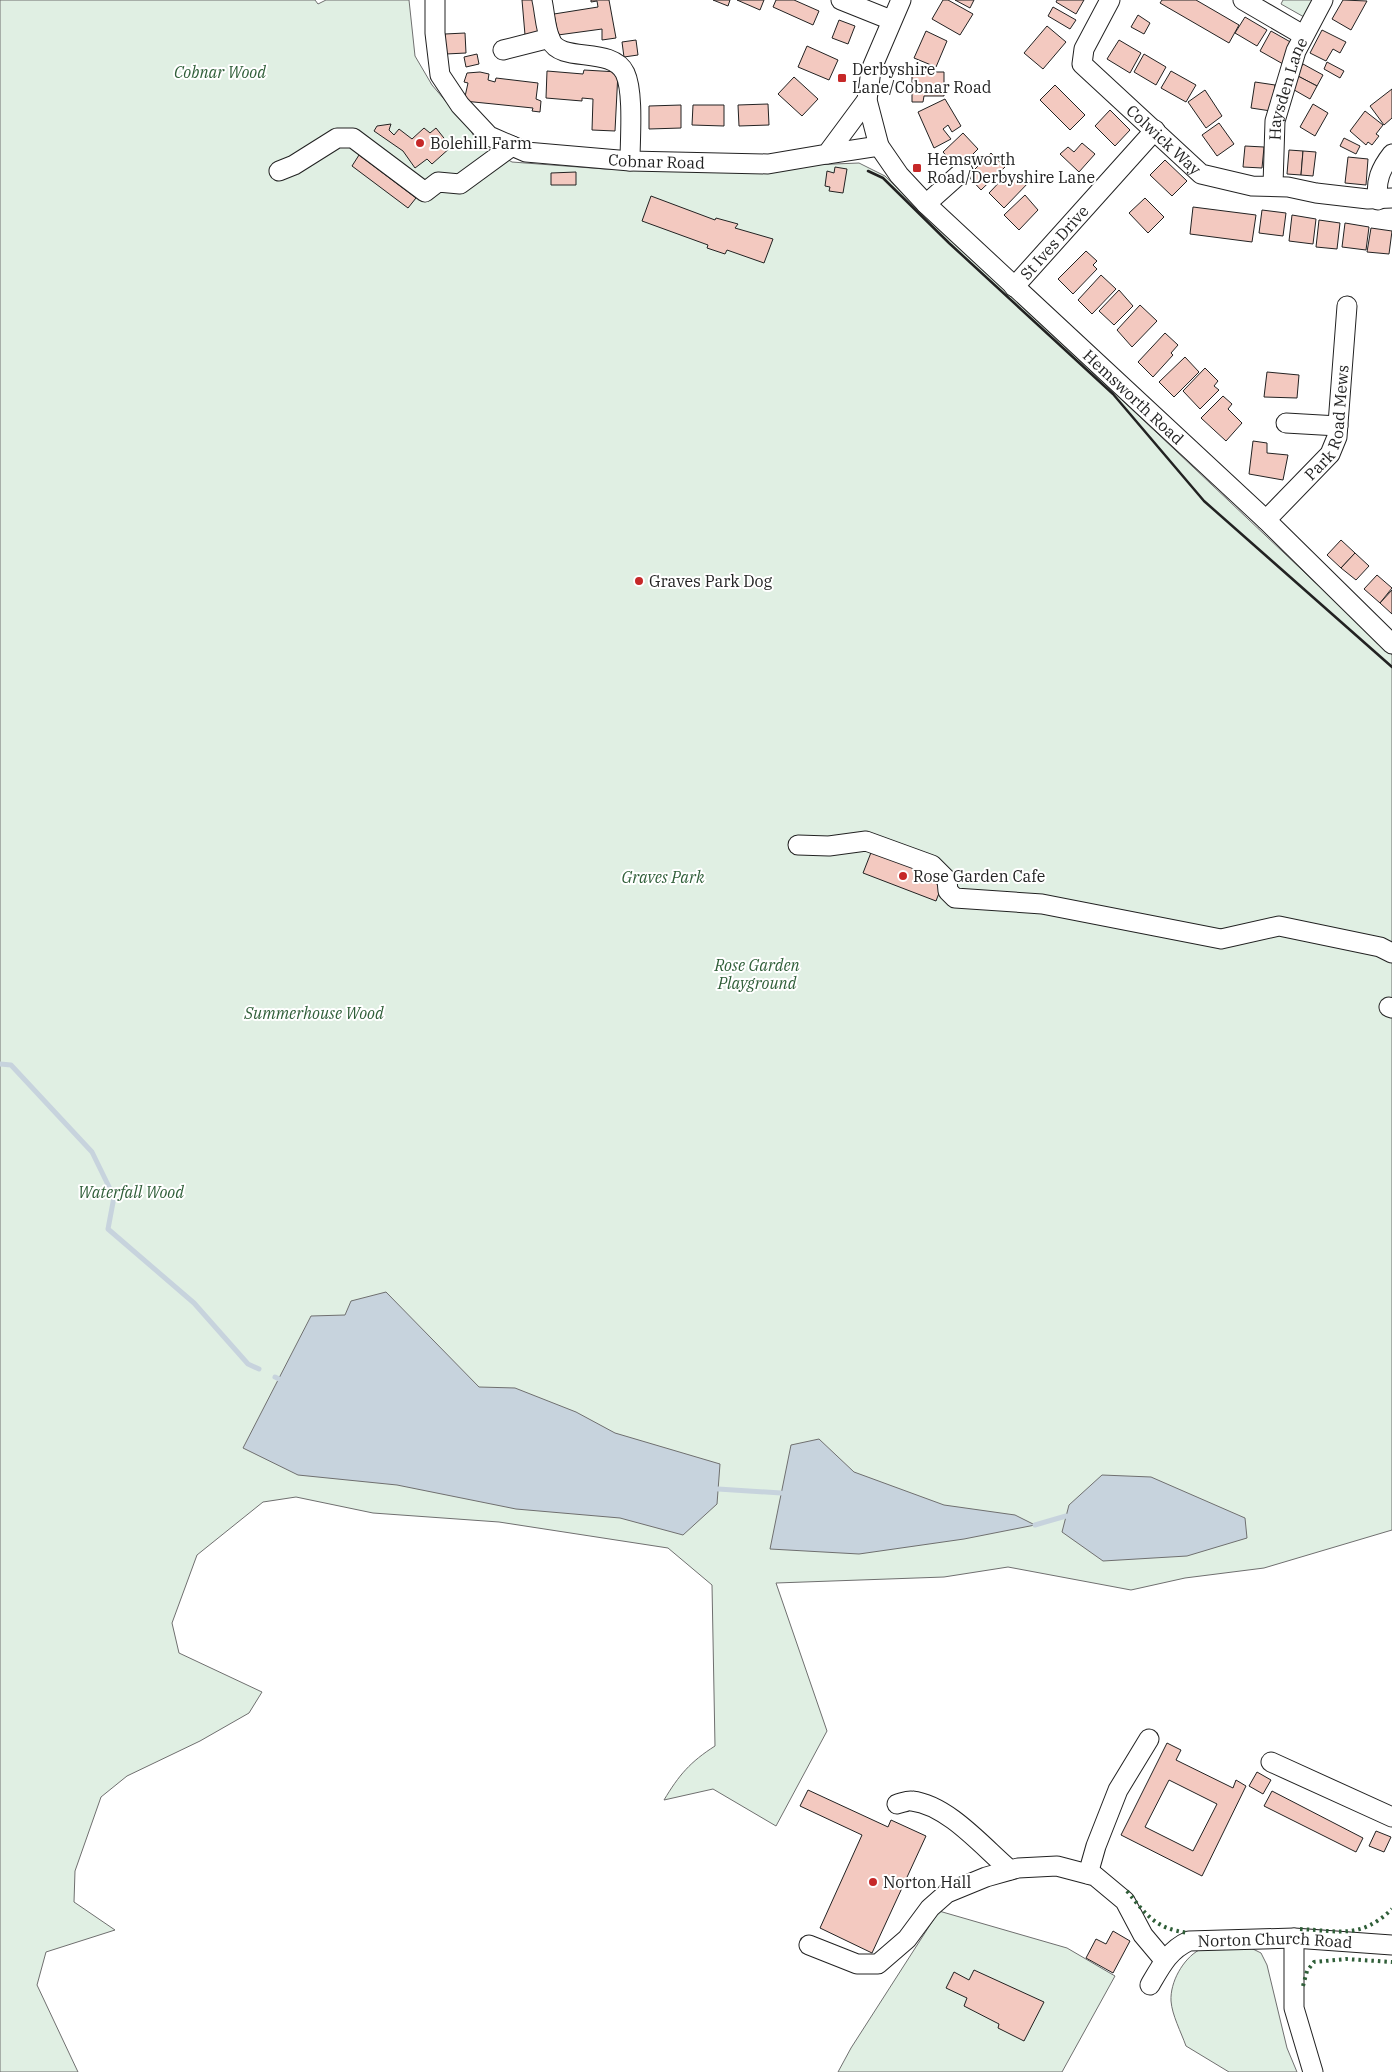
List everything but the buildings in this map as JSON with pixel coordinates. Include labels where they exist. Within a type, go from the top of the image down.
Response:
[{"type":"street","name":"Cobnar Road","points":[[435,0],[435,33],[440,75],[460,105],[489,136],[526,152],[630,161],[768,168],[827,154],[879,146]]},
{"type":"street","points":[[542,0],[550,38],[558,49],[612,61],[624,72],[629,86],[630,161]]},
{"type":"street","points":[[841,0],[891,20]]},
{"type":"street","points":[[827,154],[867,100],[871,70],[901,0]]},
{"type":"street","name":"Colwick Way","points":[[1110,0],[1084,50],[1082,64],[1202,174],[1252,186],[1273,185],[1316,193],[1385,199]]},
{"type":"street","points":[[1243,0],[1267,6],[1303,35]]},
{"type":"street","name":"Haysden Lane","points":[[1273,185],[1275,120],[1303,35],[1323,0]]},
{"type":"street","points":[[503,50],[550,38]]},
{"type":"street","name":"Hemsworth Road","points":[[867,100],[879,146],[899,175],[926,204],[1266,520],[1392,644]]},
{"type":"street","name":"St Ives Drive","points":[[1014,287],[1155,130]]},
{"type":"street","points":[[279,171],[294,165],[336,138],[353,138],[425,192],[438,182],[460,184],[512,146]]},
{"type":"street","points":[[1385,199],[1376,186],[1383,166],[1392,154]]},
{"type":"street","points":[[926,204],[963,170]]},
{"type":"street","name":"Park Road Mews","points":[[1266,520],[1330,454],[1337,437],[1347,306]]},
{"type":"street","points":[[1286,423],[1338,426]]},
{"type":"street","points":[[798,845],[829,846],[866,841],[932,865],[947,880],[948,891],[955,898],[1042,904],[1221,939],[1279,926],[1380,947],[1392,953]]},
{"type":"street","points":[[1088,1874],[1096,1846],[1118,1790],[1149,1739]]},
{"type":"street","points":[[1272,1762],[1392,1817]]},
{"type":"street","points":[[897,1804],[911,1800],[927,1805],[964,1829],[1010,1870]]},
{"type":"street","points":[[809,1945],[857,1964],[878,1964],[907,1939],[930,1908],[947,1893],[1010,1870],[1057,1866],[1095,1876],[1125,1901],[1143,1935],[1164,1960]]},
{"type":"street","points":[[1294,1938],[1294,2008],[1313,2072]]},
{"type":"street","name":"Norton Church Road","points":[[1150,1984],[1164,1960],[1177,1947],[1190,1941],[1294,1938],[1392,1945]]},
{"type":"green space","name":"Graves Park","points":[[0,0],[315,0],[318,4],[326,0],[409,0],[415,56],[432,85],[471,131],[477,142],[512,162],[605,169],[711,169],[859,163],[885,176],[1392,655],[1392,1530],[1264,1568],[1185,1578],[1131,1590],[1008,1567],[944,1577],[776,1583],[827,1731],[776,1826],[713,1789],[664,1800],[686,1770],[715,1746],[712,1585],[668,1548],[499,1522],[373,1513],[296,1497],[263,1502],[197,1555],[172,1623],[179,1653],[262,1692],[249,1713],[200,1741],[127,1776],[101,1797],[75,1871],[74,1902],[115,1930],[46,1952],[37,1985],[78,2072],[0,2072]]},
{"type":"green space","points":[[1283,0],[1314,0],[1304,17],[1281,4]]},
{"type":"green space","points":[[939,1911],[1067,1948],[1115,1976],[1062,2072],[838,2072],[851,2048]]},
{"type":"green space","points":[[1251,1948],[1261,1953],[1267,1965],[1287,2048],[1297,2072],[1229,2072],[1186,2046],[1177,2023],[1171,1994],[1175,1979],[1188,1959],[1199,1950]]},
{"type":"shaded area","points":[[386,1292],[479,1387],[515,1388],[576,1412],[615,1433],[720,1464],[717,1504],[683,1535],[620,1518],[516,1509],[397,1485],[298,1475],[243,1448],[311,1316],[345,1315],[351,1301]]},
{"type":"shaded area","points":[[819,1439],[854,1472],[944,1505],[1015,1515],[1035,1525],[964,1539],[859,1554],[770,1549],[791,1445]]},
{"type":"shaded area","points":[[1102,1475],[1151,1477],[1245,1518],[1247,1538],[1187,1556],[1103,1561],[1062,1532],[1069,1505]]},
{"type":"waterway","points":[[0,1064],[11,1065],[92,1152],[114,1197],[108,1229],[194,1303],[248,1364],[259,1369]]},
{"type":"waterway","points":[[275,1377],[279,1379]]},
{"type":"waterway","points":[[718,1489],[781,1493]]},
{"type":"waterway","points":[[1035,1525],[1066,1516]]},
{"type":"hedge","points":[[1127,1891],[1140,1908],[1160,1925],[1189,1933]]},
{"type":"hedge","points":[[1300,1929],[1339,1931],[1360,1929],[1381,1919],[1392,1909]]},
{"type":"hedge","points":[[1303,1986],[1307,1971],[1314,1962],[1346,1959],[1392,1962]]},
{"type":"wall","points":[[868,171],[883,178],[949,243],[1113,394],[1204,501],[1392,667]]},
{"type":"place","name":"Derbyshire Lane/Cobnar Road","points":[[842,78]]},
{"type":"place","name":"Bolehill Farm","points":[[420,143]]},
{"type":"place","name":"Hemsworth Road/Derbyshire Lane","points":[[917,168]]},
{"type":"place","name":"Graves Park Dog","points":[[639,581]]},
{"type":"place","name":"Rose Garden Cafe","points":[[903,876]]},
{"type":"place","name":"Norton Hall","points":[[873,1882]]},
{"type":"park label","name":"Cobnar Wood","points":[[220,72]]},
{"type":"park label","name":"Rose Garden Playground","points":[[757,974]]},
{"type":"park label","name":"Summerhouse Wood","points":[[314,1013]]},
{"type":"park label","name":"Waterfall Wood","points":[[131,1192]]}]
